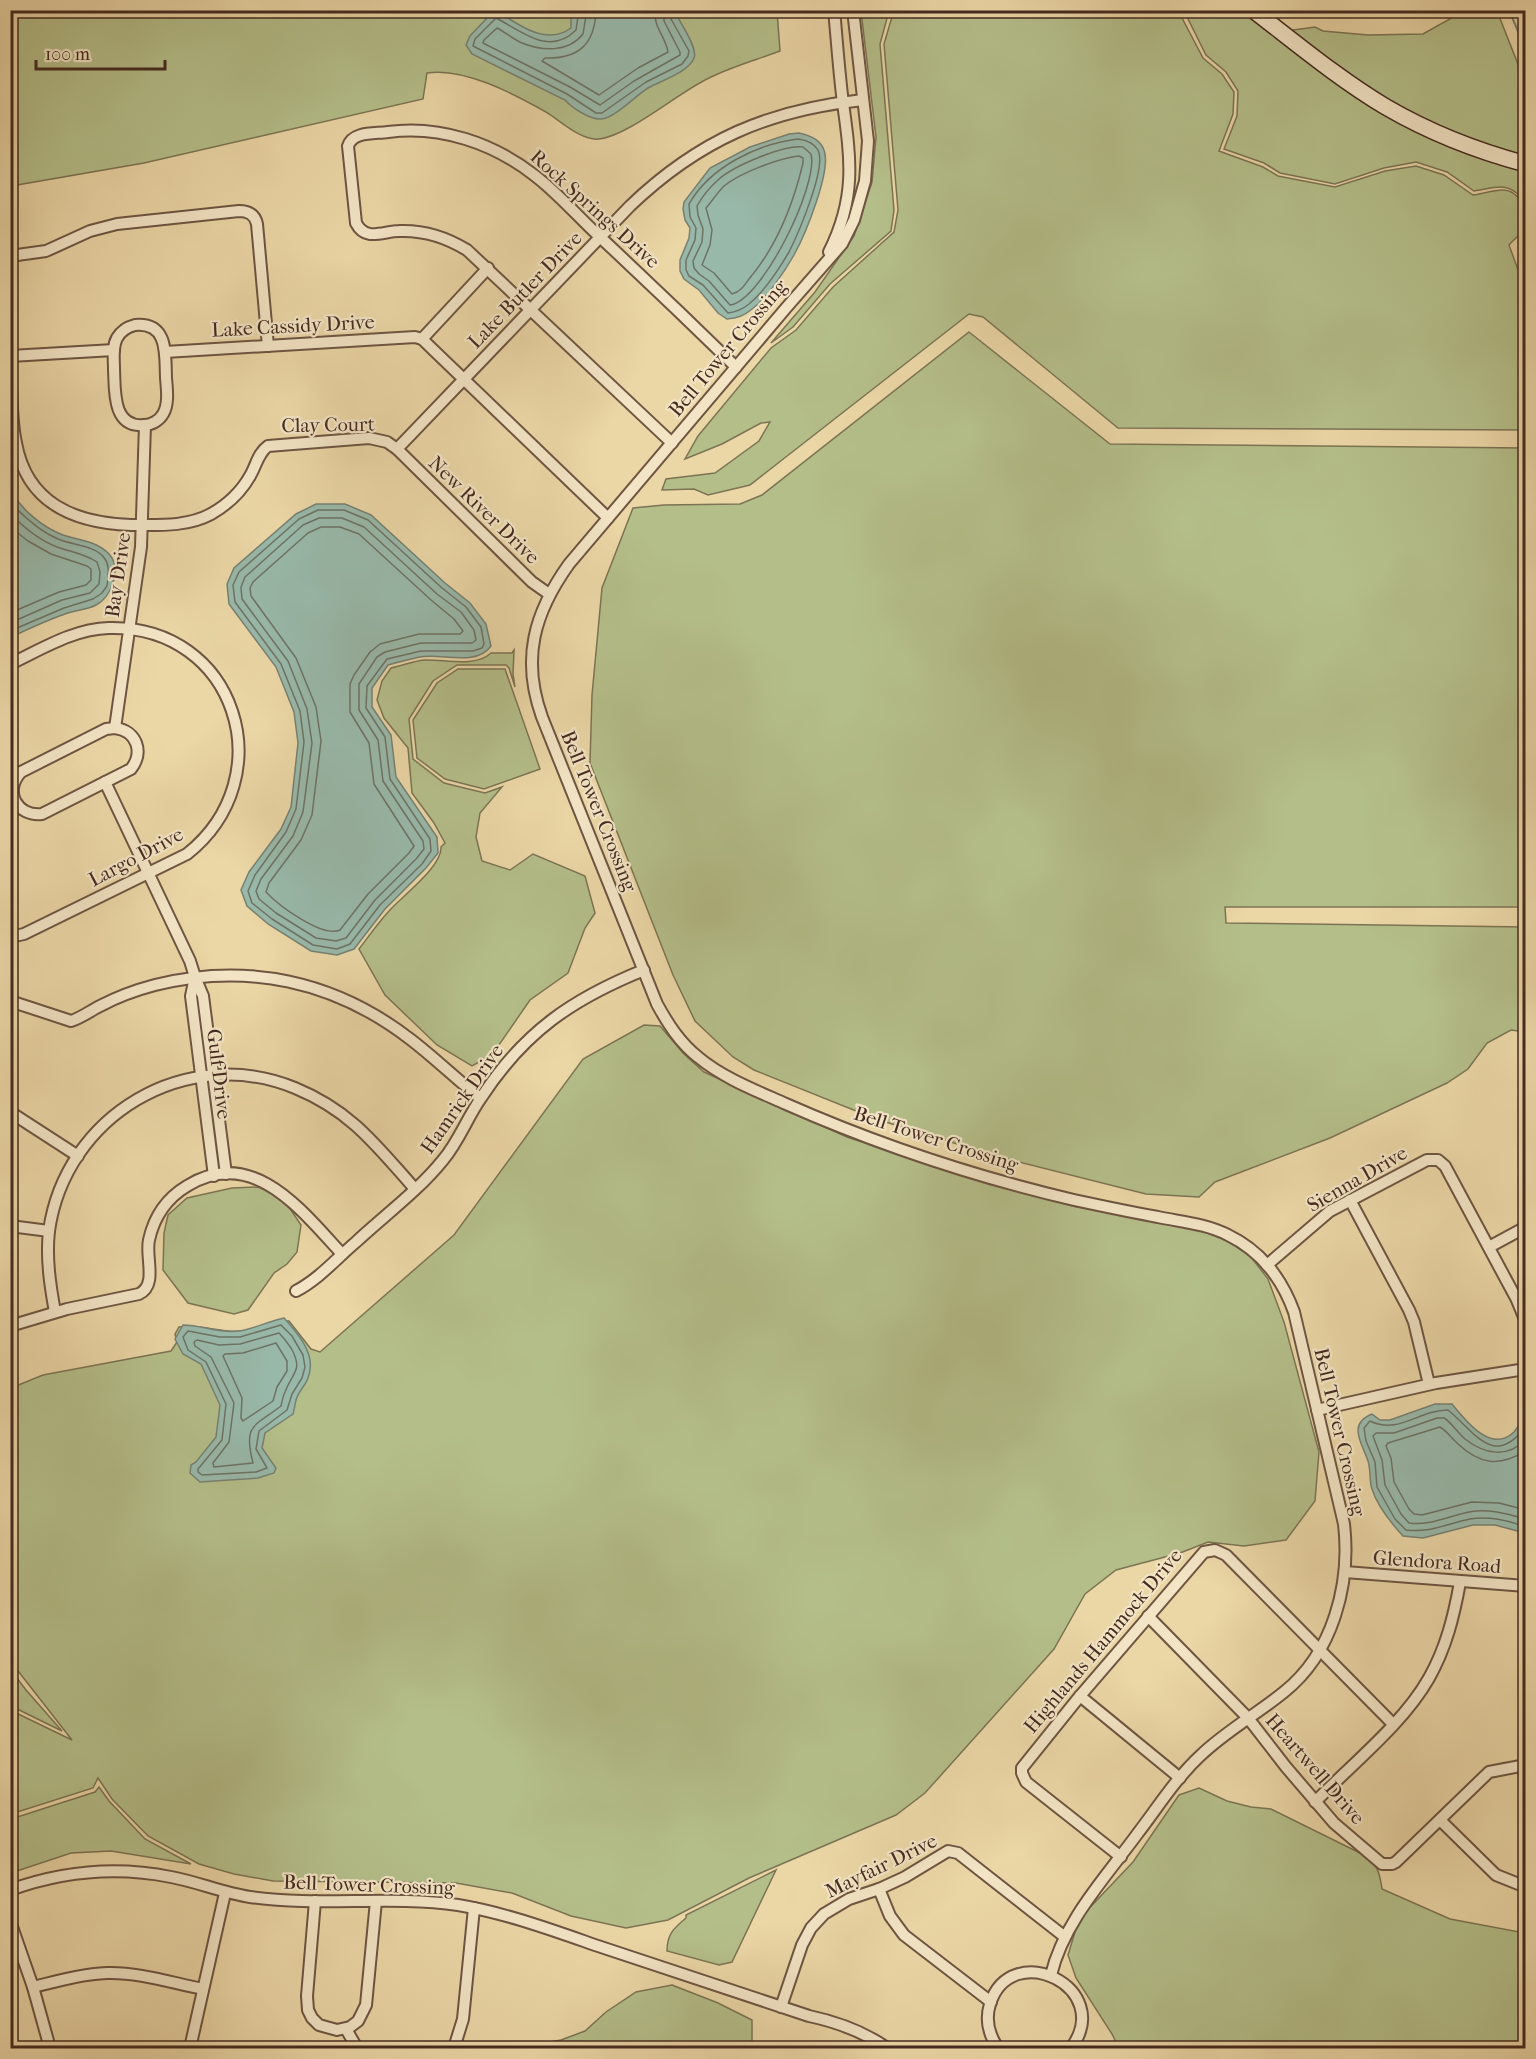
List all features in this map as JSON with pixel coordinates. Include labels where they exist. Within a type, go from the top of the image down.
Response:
[{"type":"main road","points":[[1252,10],[1337,75],[1387,107],[1470,146],[1526,164]]},
{"type":"street","name":"Bell Tower Crossing","points":[[824,263],[840,230],[848,201],[850,161],[834,10]]},
{"type":"street","name":"Bell Tower Crossing","points":[[853,10],[867,141],[867,161],[861,201],[854,220],[842,244],[569,564],[549,594],[540,614],[532,648],[533,683],[538,706],[666,1021],[684,1044],[714,1069],[758,1091],[849,1130],[961,1169],[1072,1199],[1216,1230],[1242,1243],[1267,1265],[1282,1286],[1294,1312],[1344,1524],[1345,1572],[1338,1606],[1319,1649],[1286,1691],[1221,1737],[1199,1756],[1180,1778],[1094,1891],[1065,1937],[1051,1975]]},
{"type":"street","name":"Lake Butler Drive","points":[[463,380],[648,189],[681,163],[736,131],[779,116],[863,100]]},
{"type":"street","name":"Rock Springs Drive","points":[[672,443],[467,249],[438,236],[418,231],[368,234],[359,228],[356,223],[348,146],[350,141],[357,135],[410,131],[446,134],[481,144],[508,158],[534,175],[635,268],[736,367]]},
{"type":"street","points":[[10,256],[46,251],[90,231],[117,224],[239,211],[248,212],[257,224],[268,345]]},
{"type":"street","points":[[488,267],[422,339],[608,518]]},
{"type":"street","points":[[140,324],[150,326],[163,340],[165,352],[166,405],[161,417],[145,425],[129,422],[118,410],[115,399],[114,350],[116,340],[130,326],[140,324]]},
{"type":"street","name":"Lake Cassidy Drive","points":[[165,352],[415,337],[422,339]]},
{"type":"street","points":[[10,356],[114,350]]},
{"type":"street","name":"Clay Court","points":[[10,356],[16,444],[24,468],[36,488],[55,505],[84,519],[104,523],[173,524],[192,521],[218,510],[241,490],[250,477],[261,452],[273,444],[369,438],[387,442],[397,449],[463,380]]},
{"type":"street","name":"Bay Drive","points":[[115,728],[143,525],[145,425]]},
{"type":"street","name":"New River Drive","points":[[397,449],[532,582],[549,594]]},
{"type":"street","name":"Largo Drive","points":[[10,664],[80,632],[106,628],[149,633],[186,650],[202,663],[224,692],[231,708],[239,741],[237,775],[233,792],[218,822],[207,836],[187,854],[24,934],[10,937]]},
{"type":"street","points":[[115,728],[126,731],[134,738],[137,745],[138,756],[131,769],[42,813],[32,814],[15,810],[11,790],[14,780],[21,772],[106,729],[115,728]]},
{"type":"street","name":"Gulf Drive","points":[[105,782],[190,961],[204,996],[226,1174]]},
{"type":"street","name":"Hamrick Drive","points":[[297,1291],[306,1286],[415,1189],[443,1161],[480,1098],[512,1056],[547,1023],[589,994],[644,970]]},
{"type":"street","points":[[10,1001],[71,1021],[134,991],[195,977],[259,976],[300,984],[348,1001],[380,1017],[410,1038],[480,1098]]},
{"type":"street","name":"Gulf Drive","points":[[195,977],[190,996],[214,1176]]},
{"type":"street","points":[[55,1312],[49,1277],[49,1231],[61,1188],[78,1156],[98,1130],[126,1106],[158,1089],[213,1073],[275,1080],[294,1087],[329,1105],[361,1128],[415,1189]]},
{"type":"street","points":[[10,1112],[78,1156]]},
{"type":"street","name":"Sienna Drive","points":[[1267,1265],[1330,1211],[1427,1160],[1438,1160],[1445,1166],[1517,1300],[1526,1322]]},
{"type":"street","points":[[10,1326],[55,1312],[139,1294],[145,1290],[150,1278],[147,1250],[158,1215],[183,1189],[199,1180],[214,1176],[226,1174],[256,1178],[281,1191],[342,1254]]},
{"type":"street","points":[[1350,1200],[1412,1316],[1429,1384]]},
{"type":"street","points":[[10,1226],[49,1231]]},
{"type":"street","points":[[1489,1247],[1526,1227]]},
{"type":"street","points":[[1317,1410],[1429,1384],[1526,1369]]},
{"type":"street","name":"Highlands Hammock Drive","points":[[1121,1857],[1026,1782],[1022,1773],[1024,1763],[1204,1552],[1215,1550],[1226,1554],[1393,1724]]},
{"type":"street","name":"Glendora Road","points":[[1345,1572],[1526,1586]]},
{"type":"street","points":[[1315,1802],[1393,1724],[1428,1680],[1452,1623],[1460,1582]]},
{"type":"street","name":"Heartwell Drive","points":[[1148,1616],[1248,1718],[1315,1802],[1342,1831],[1377,1861],[1387,1865],[1396,1862],[1489,1772],[1526,1765]]},
{"type":"street","points":[[1080,1696],[1180,1778]]},
{"type":"street","points":[[1440,1820],[1496,1875],[1526,1887]]},
{"type":"street","name":"Mayfair Drive","points":[[781,2007],[802,1945],[818,1921],[840,1903],[905,1877],[944,1852],[958,1853],[1065,1937]]},
{"type":"street","name":"Bell Tower Crossing","points":[[10,1890],[59,1875],[122,1871],[172,1877],[225,1893],[278,1900],[432,1902],[474,1908],[521,1920],[841,2025],[871,2038],[887,2049]]},
{"type":"street","points":[[879,1889],[890,1916],[904,1935],[991,2002]]},
{"type":"street","points":[[190,2049],[225,1893]]},
{"type":"street","points":[[315,1901],[307,2005],[312,2018],[323,2027],[332,2030],[346,2029],[361,2018],[366,2005],[376,1900]]},
{"type":"street","points":[[454,2049],[463,2019],[474,1908]]},
{"type":"street","points":[[10,1921],[33,1987],[50,2049]]},
{"type":"street","points":[[998,2049],[989,2030],[988,2014],[991,2002],[1000,1987],[1012,1977],[1034,1972],[1051,1975],[1068,1986],[1079,2005],[1081,2026],[1071,2049]]},
{"type":"street","points":[[33,1987],[77,1976],[108,1973],[139,1975],[203,1989]]},
{"type":"street","points":[[346,2029],[357,2049]]},
{"type":"green space","points":[[894,10],[1169,11],[1181,16],[1203,58],[1222,74],[1234,92],[1233,114],[1219,151],[1263,167],[1278,176],[1335,187],[1385,171],[1416,166],[1444,175],[1473,195],[1502,190],[1514,194],[1522,204],[1525,217],[1521,232],[1509,245],[1525,289],[1525,430],[1118,428],[983,317],[969,314],[750,485],[708,495],[694,489],[662,490],[666,479],[715,473],[759,441],[770,422],[761,423],[722,444],[685,459],[698,436],[771,348],[796,330],[833,287],[894,232],[898,210],[884,44]]},
{"type":"green space","points":[[11,11],[777,11],[780,51],[734,67],[695,85],[624,130],[599,139],[578,134],[519,97],[488,84],[457,74],[427,73],[423,99],[144,163],[11,186]]},
{"type":"green space","points":[[861,11],[889,11],[880,44],[894,210],[891,231],[830,284],[793,327],[771,343],[815,292],[854,236],[872,182],[876,137]]},
{"type":"green space","points":[[1178,11],[1244,11],[1334,78],[1525,168],[1525,201],[1508,188],[1496,187],[1474,191],[1447,172],[1416,162],[1384,168],[1335,184],[1280,173],[1264,163],[1224,149],[1237,116],[1238,91],[1226,72],[1206,55],[1185,13]]},
{"type":"green space","points":[[1464,11],[1497,11],[1525,82],[1525,159],[1472,142],[1390,104],[1286,31],[1315,27],[1323,31],[1368,35],[1423,34]]},
{"type":"green space","points":[[969,332],[1110,444],[1525,448],[1525,907],[1225,907],[1226,923],[1525,927],[1525,1032],[1511,1030],[1487,1043],[1468,1069],[1447,1083],[1330,1138],[1215,1182],[1199,1197],[1146,1194],[1003,1158],[876,1119],[754,1070],[733,1057],[695,1021],[673,975],[590,763],[592,695],[602,588],[633,508],[664,505],[740,504],[762,495]]},
{"type":"green space","points":[[514,650],[515,687],[506,665],[457,665],[433,681],[409,719],[413,759],[444,783],[485,793],[502,787],[480,813],[476,837],[482,861],[510,870],[533,854],[585,876],[595,913],[585,928],[568,973],[530,1000],[492,1055],[472,1066],[437,1045],[385,995],[359,949],[389,911],[428,872],[445,843],[434,823],[412,793],[408,748],[384,718],[377,700],[382,681],[391,668],[424,660],[468,662],[484,658],[491,653],[512,653]]},
{"type":"green space","points":[[458,669],[505,669],[540,769],[484,789],[445,779],[417,758],[413,720],[437,683]]},
{"type":"green space","points":[[644,1025],[660,1026],[684,1054],[704,1072],[847,1137],[978,1180],[1073,1206],[1202,1231],[1228,1241],[1251,1257],[1268,1279],[1284,1322],[1319,1452],[1315,1501],[1286,1540],[1244,1546],[1208,1542],[1180,1553],[1116,1570],[1085,1594],[1054,1649],[925,1793],[896,1815],[749,1878],[668,1920],[626,1928],[571,1916],[512,1893],[456,1883],[273,1881],[234,1874],[199,1864],[148,1836],[112,1799],[98,1778],[93,1788],[11,1814],[10,1710],[72,1740],[11,1662],[11,1388],[43,1375],[171,1351],[177,1342],[175,1334],[179,1327],[242,1331],[279,1321],[289,1321],[311,1349],[320,1352],[454,1235],[583,1059]]},
{"type":"green space","points":[[258,1187],[283,1198],[301,1225],[297,1252],[287,1264],[274,1273],[248,1310],[234,1314],[188,1303],[163,1270],[164,1233],[168,1215],[187,1198],[232,1188]]},
{"type":"green space","points":[[10,1669],[26,1690],[62,1731],[11,1706]]},
{"type":"green space","points":[[99,1787],[145,1839],[191,1864],[111,1851],[71,1853],[11,1873],[11,1819],[95,1792]]},
{"type":"green space","points":[[1199,1788],[1227,1801],[1271,1809],[1368,1857],[1378,1871],[1382,1889],[1450,1919],[1525,1933],[1525,2048],[1119,2048],[1076,1978],[1068,1955],[1079,1919],[1133,1862],[1179,1795]]},
{"type":"green space","points":[[776,1870],[732,1962],[719,1965],[667,1951],[670,1936],[686,1918],[686,1915]]},
{"type":"green space","points":[[672,1985],[718,2003],[752,2020],[752,2048],[530,2048],[585,2031],[606,2012],[636,1992]]},
{"type":"water","points":[[677,10],[677,16],[694,49],[695,54],[691,63],[680,72],[648,88],[612,115],[601,119],[586,115],[565,100],[472,54],[466,45],[470,36],[491,14],[498,12],[534,32],[552,35],[571,28],[571,16],[576,11]]},
{"type":"water","points":[[799,133],[817,140],[824,150],[821,187],[810,218],[794,255],[770,291],[746,313],[727,319],[718,313],[699,290],[684,279],[680,271],[680,260],[689,238],[690,228],[685,220],[684,202],[710,168],[750,147]]},
{"type":"water","points":[[11,491],[40,523],[63,535],[93,544],[104,550],[113,560],[115,574],[107,596],[96,605],[58,616],[11,637]]},
{"type":"water","points":[[316,504],[345,504],[371,515],[470,603],[486,624],[491,646],[485,652],[468,658],[429,656],[388,665],[372,688],[372,707],[391,735],[396,777],[437,837],[438,853],[385,909],[354,949],[337,955],[311,951],[268,924],[247,906],[241,890],[249,872],[281,829],[291,807],[298,743],[294,712],[276,667],[229,604],[227,584],[234,568],[296,514]]},
{"type":"water","points":[[284,1318],[305,1346],[310,1361],[310,1370],[297,1397],[293,1414],[265,1433],[262,1448],[276,1468],[274,1473],[258,1478],[200,1482],[190,1473],[191,1465],[216,1437],[220,1405],[201,1364],[183,1354],[175,1339],[183,1325],[232,1332]]},
{"type":"water","points":[[1435,1404],[1452,1404],[1480,1433],[1497,1439],[1505,1438],[1514,1432],[1525,1416],[1525,1535],[1495,1525],[1473,1525],[1423,1538],[1403,1536],[1385,1514],[1371,1486],[1369,1464],[1358,1434],[1360,1423],[1372,1414],[1380,1420],[1390,1420]]},
{"type":"waterway","points":[[1509,10],[1526,50]]}]
